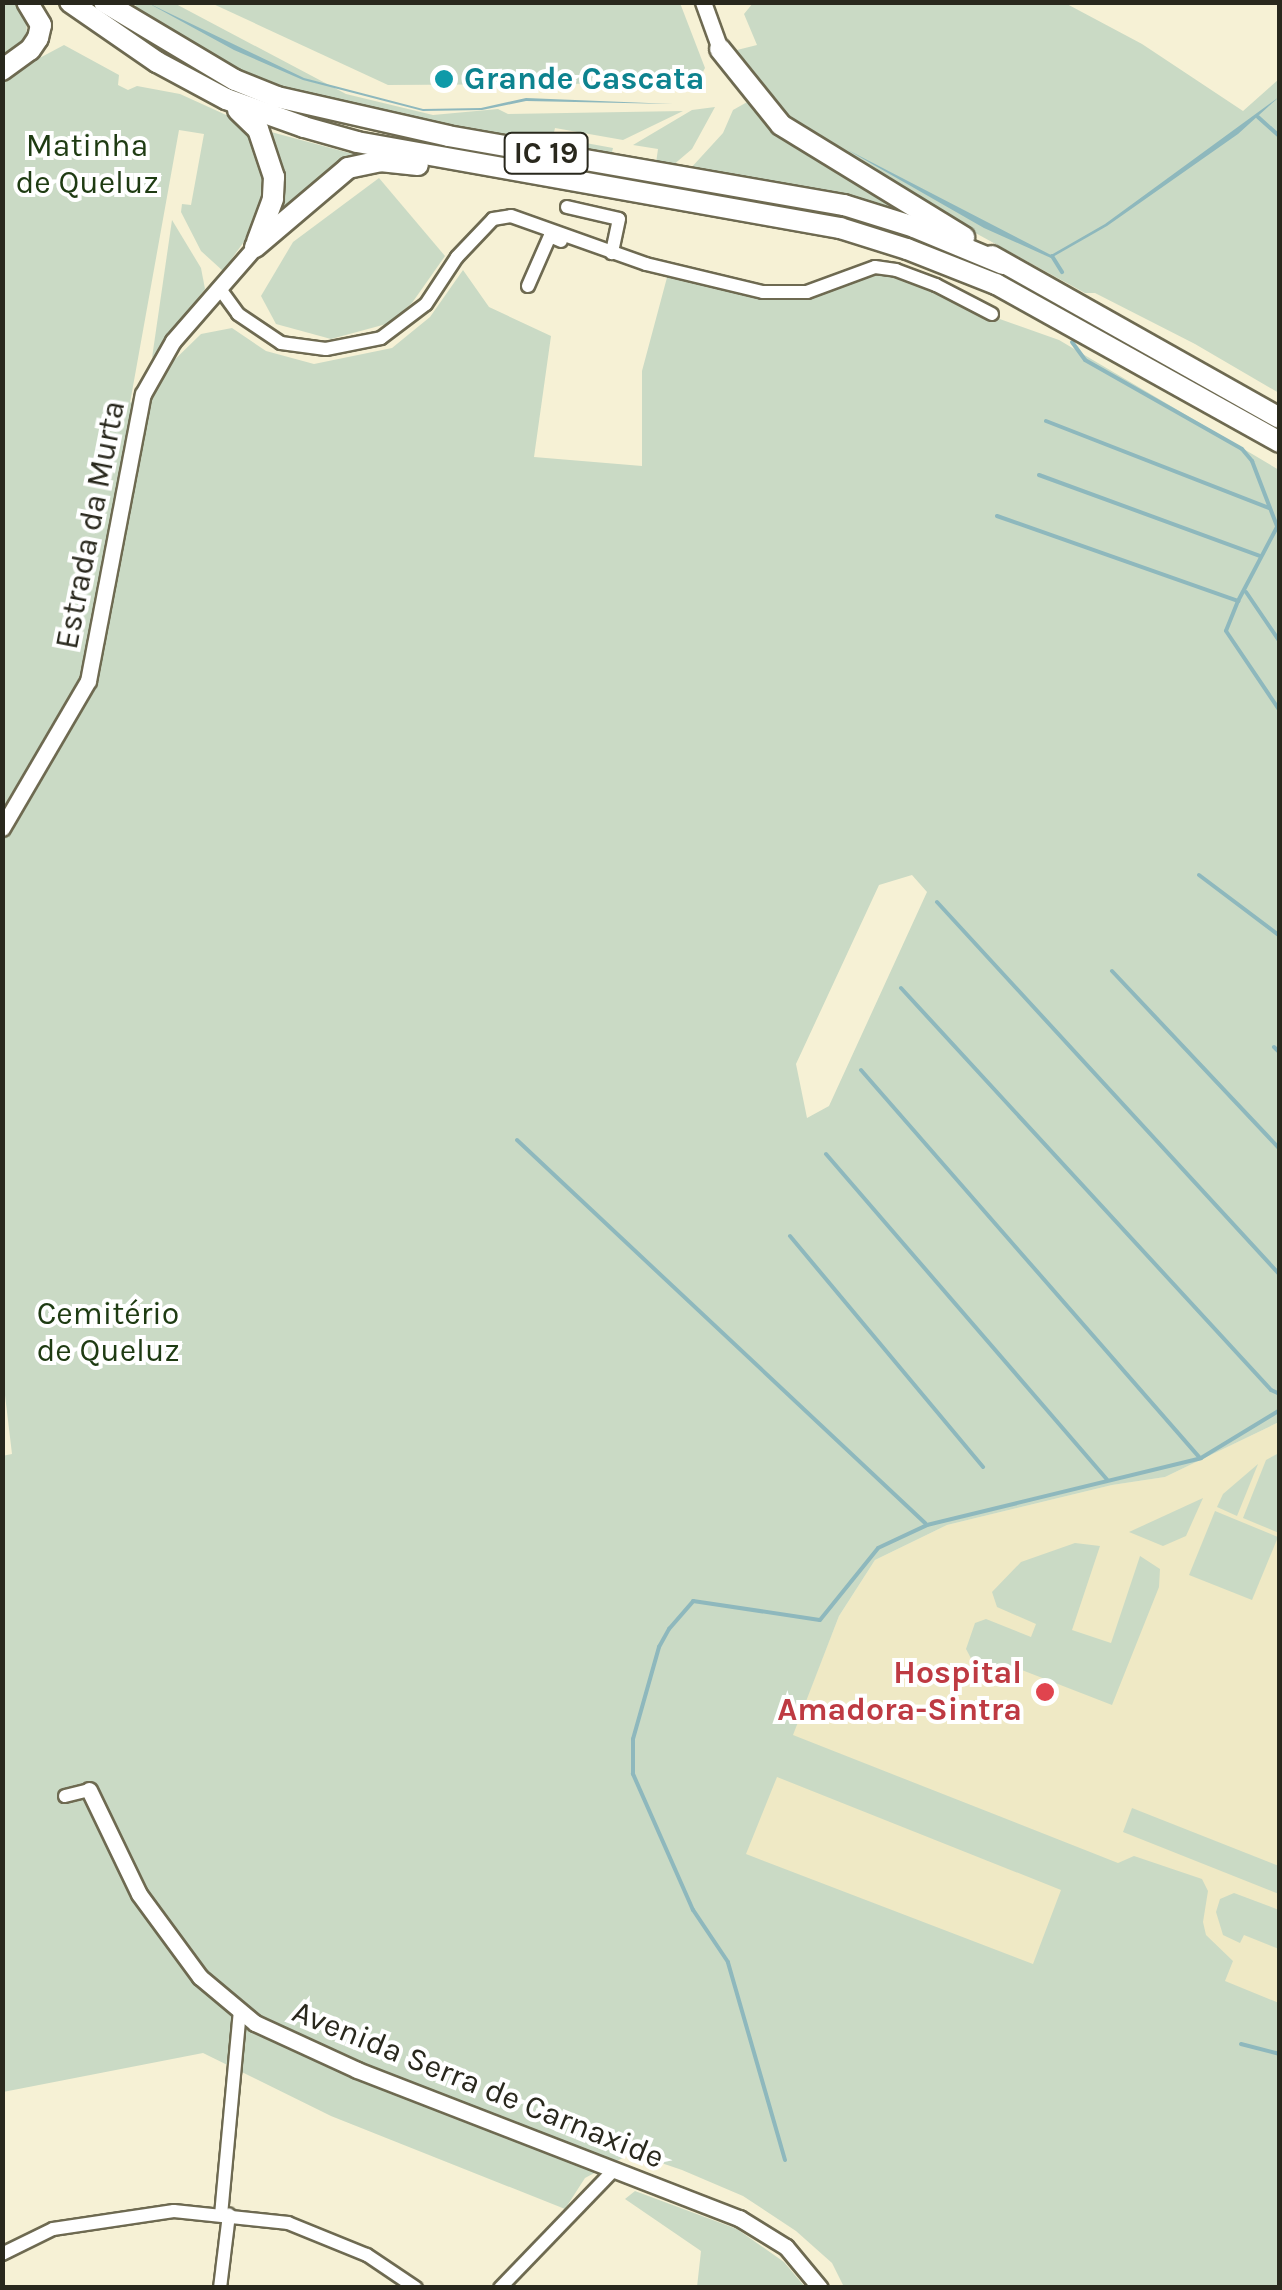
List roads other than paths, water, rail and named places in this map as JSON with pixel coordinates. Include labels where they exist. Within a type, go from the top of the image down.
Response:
[{"type":"main road","points":[[2,70],[30,50],[38,38],[41,26],[27,2]]},
{"type":"main road","name":"IC 19","points":[[70,2],[156,62],[226,98],[356,142],[840,228],[907,248],[996,284],[1280,442]]},
{"type":"main road","name":"IC 19","points":[[104,2],[235,80],[293,102],[430,132],[844,205],[914,227],[1004,264],[1280,418]]},
{"type":"main road","points":[[720,48],[781,125],[1004,264]]},
{"type":"main road","points":[[226,98],[258,129],[274,177],[273,199],[255,248]]},
{"type":"main road","points":[[255,248],[335,176],[357,165],[380,161],[514,168]]},
{"type":"street","points":[[703,2],[720,48]]},
{"type":"street","points":[[567,206],[619,219],[612,252]]},
{"type":"street","points":[[220,289],[238,314],[260,332],[282,342],[326,349],[381,338],[426,304],[457,257],[500,216],[535,222],[612,252],[702,278],[790,296],[875,268],[896,270],[992,314]]},
{"type":"street","points":[[528,286],[550,236],[582,250]]},
{"type":"street","name":"Estrada da Murta","points":[[2,828],[88,681],[144,394],[173,342],[255,248]]},
{"type":"street","points":[[65,1796],[89,1790]]},
{"type":"street","name":"Avenida Serra de Carnaxide","points":[[89,1790],[139,1894],[200,1977],[255,2023],[356,2070],[762,2230],[799,2259],[820,2288]]},
{"type":"street","points":[[220,2288],[240,2011]]},
{"type":"street","points":[[500,2288],[612,2171]]},
{"type":"street","points":[[2,2254],[53,2228],[118,2216],[174,2211],[225,2215],[288,2223],[367,2255],[416,2288]]},
{"type":"water","points":[[148,3],[304,78],[423,109],[481,108],[526,98],[673,104],[526,101],[482,110],[423,111],[303,80],[234,50]]},
{"type":"water","points":[[1279,97],[1238,134],[1107,226],[1051,258],[984,228],[846,149],[1051,255],[1105,224]]},
{"type":"waterway","points":[[1258,117],[1280,137]]},
{"type":"waterway","points":[[1052,256],[1062,272]]},
{"type":"waterway","points":[[1072,342],[1085,360],[1242,449],[1252,461],[1280,534]]},
{"type":"waterway","points":[[1046,421],[1269,508]]},
{"type":"waterway","points":[[1039,475],[1260,556]]},
{"type":"waterway","points":[[997,516],[1238,601],[1277,527]]},
{"type":"waterway","points":[[1246,592],[1280,642]]},
{"type":"waterway","points":[[1238,601],[1226,631],[1280,711]]},
{"type":"waterway","points":[[1199,875],[1280,936]]},
{"type":"waterway","points":[[937,902],[1280,1275]]},
{"type":"waterway","points":[[1112,971],[1280,1149]]},
{"type":"waterway","points":[[901,988],[1271,1390],[1280,1394]]},
{"type":"waterway","points":[[1274,1047],[1280,1053]]},
{"type":"waterway","points":[[861,1070],[1200,1458]]},
{"type":"waterway","points":[[517,1140],[925,1523]]},
{"type":"waterway","points":[[826,1154],[1107,1480]]},
{"type":"waterway","points":[[790,1236],[983,1467]]},
{"type":"waterway","points":[[785,2160],[728,1962],[693,1910],[633,1774],[633,1739],[659,1647],[669,1629],[693,1601],[820,1620],[878,1548],[927,1525],[1201,1458],[1280,1410]]},
{"type":"waterway","points":[[1241,2044],[1280,2054]]},
{"type":"place","name":"Grande Cascata","points":[[444,79]]},
{"type":"place","name":"Hospital Amadora-Sintra","points":[[1045,1692]]},
{"type":"park label","name":"Matinha de Queluz","points":[[87,166]]},
{"type":"park label","name":"Cemitério de Queluz","points":[[108,1334]]}]
